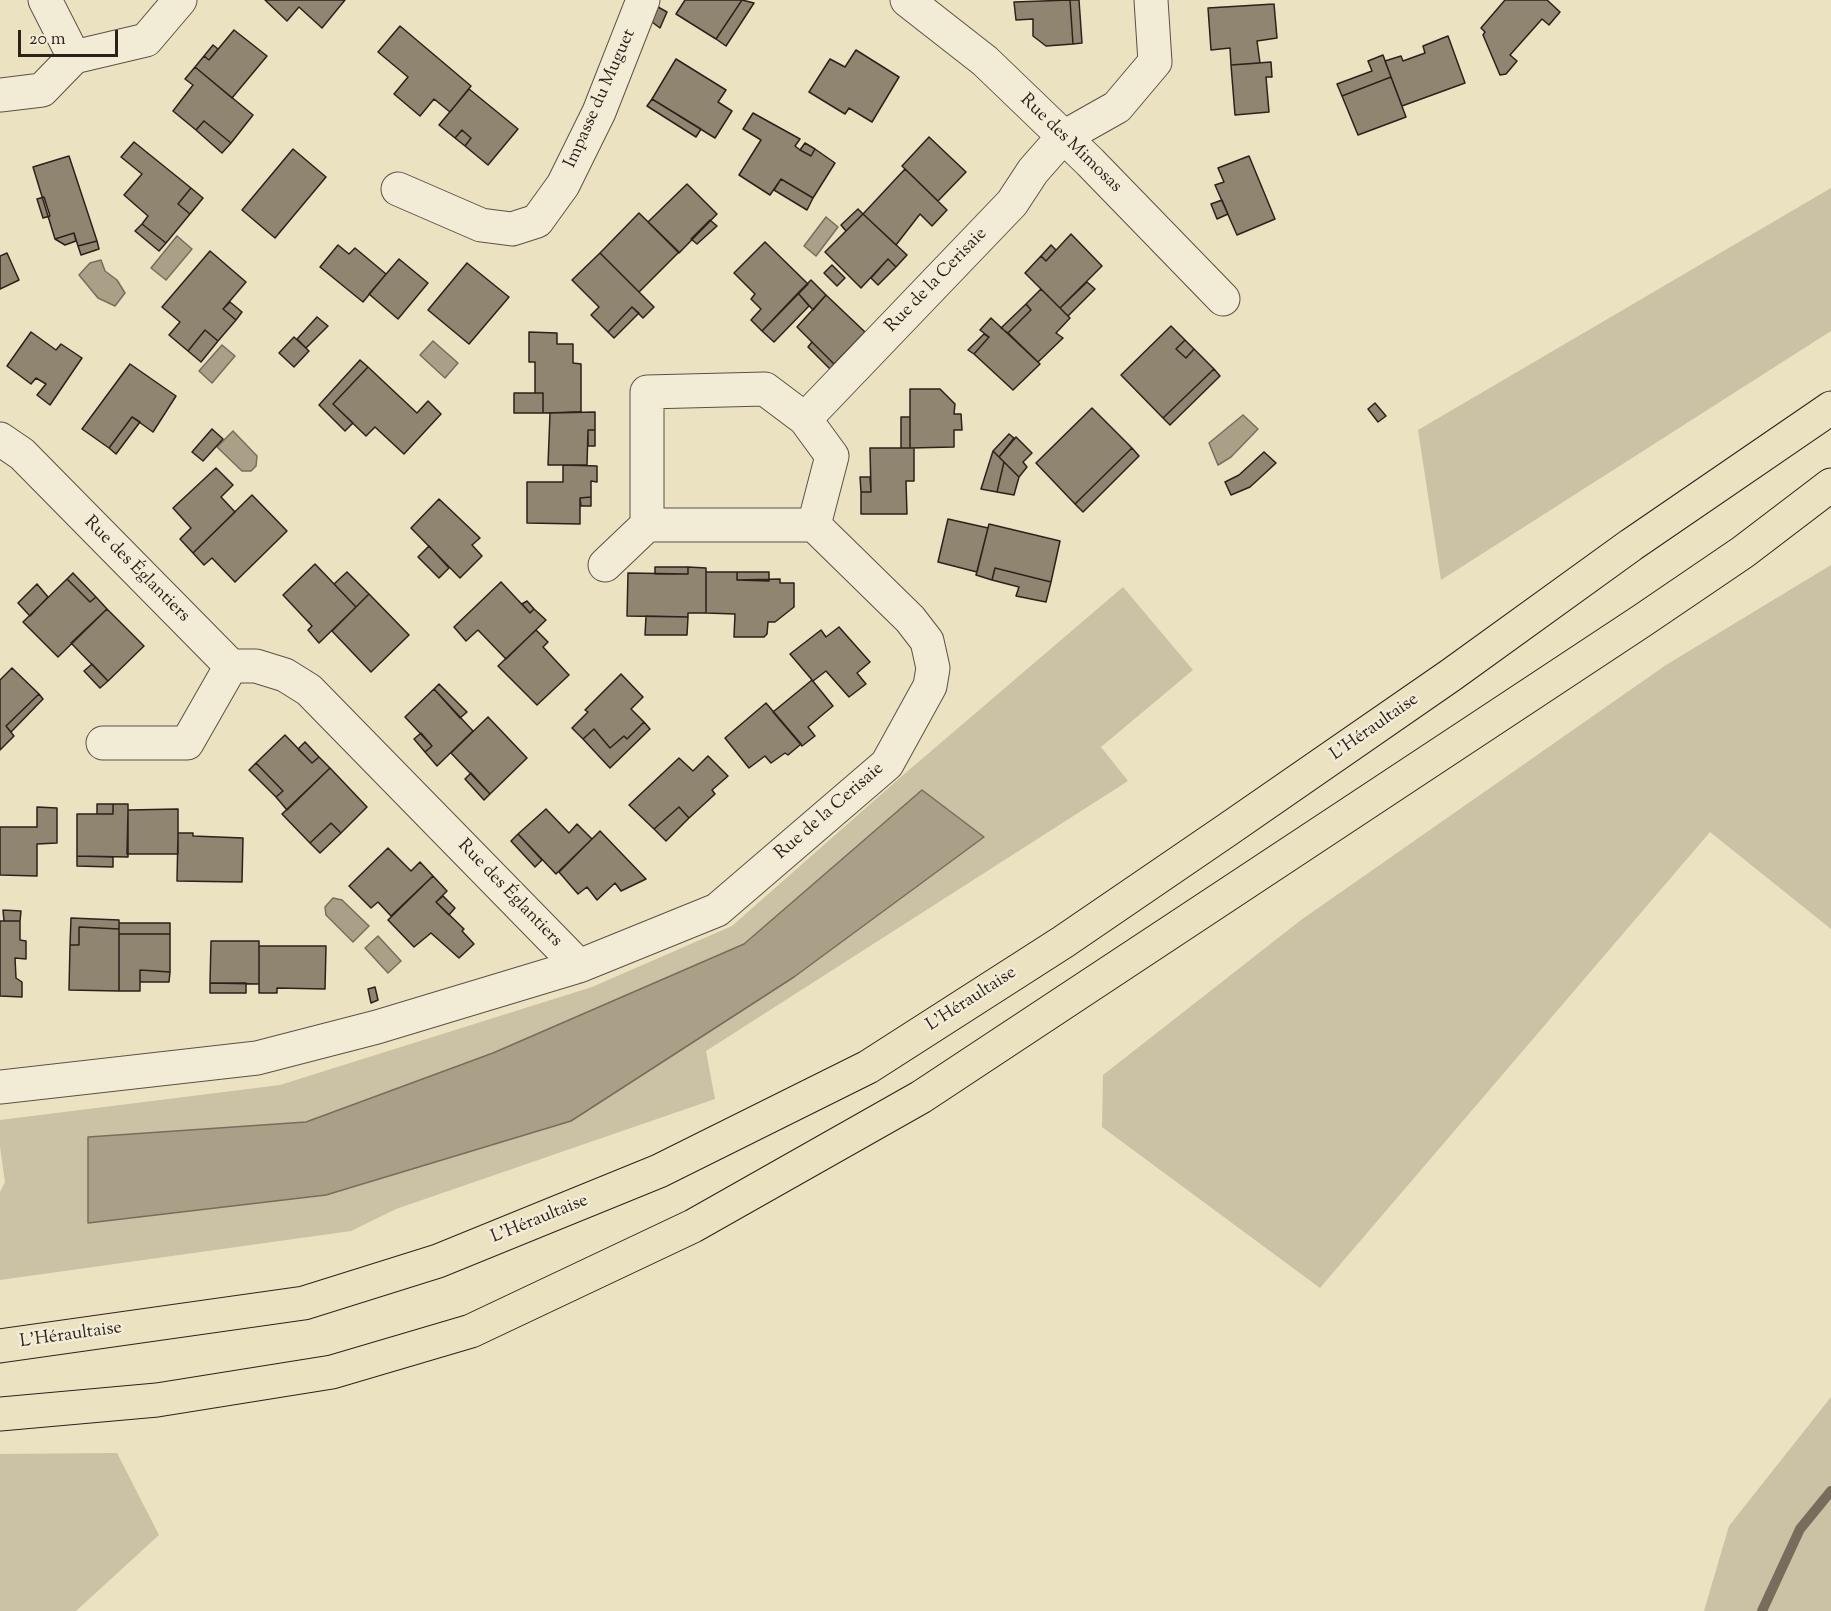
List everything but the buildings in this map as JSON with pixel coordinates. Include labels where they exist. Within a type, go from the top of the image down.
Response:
[{"type":"highway","name":"L'Héraultaise","points":[[0,1346],[304,1303],[438,1261],[659,1171],[868,1067],[1063,942],[1227,830],[1451,675],[1631,545],[1831,408]]},
{"type":"highway","points":[[1743,552],[1831,485]]},
{"type":"highway","points":[[0,1414],[157,1400],[332,1372],[471,1331],[693,1226],[921,1098],[1743,552],[1831,496]]},
{"type":"street","points":[[45,0],[74,57]]},
{"type":"street","points":[[0,95],[42,90],[74,57],[146,40],[180,0]]},
{"type":"street","name":"Impasse du Muguet","points":[[398,189],[481,225],[512,229],[537,221],[563,184],[599,111],[643,0]]},
{"type":"street","name":"Rue des Mimosas","points":[[907,0],[985,61],[1062,138],[1090,162],[1223,299]]},
{"type":"street","points":[[1062,138],[1117,107],[1155,62],[1151,0]]},
{"type":"street","name":"Rue de la Cerisaie","points":[[805,419],[1012,203],[1034,171],[1062,138]]},
{"type":"street","points":[[605,566],[647,525],[814,525],[832,456],[805,419],[765,389],[647,392],[647,525]]},
{"type":"street","name":"Rue des Églantiers","points":[[0,439],[22,454],[231,666],[256,666],[285,675],[309,690],[579,966],[377,1027],[257,1058],[0,1087]]},
{"type":"street","name":"Rue de la Cerisaie","points":[[579,966],[717,910],[887,764],[930,686],[933,668],[927,641],[910,619],[814,525]]},
{"type":"street","points":[[103,743],[187,743],[231,666]]},
{"type":"shaded area","points":[[1831,188],[1831,331],[1441,580],[1418,430]]},
{"type":"shaded area","points":[[826,217],[838,227],[816,256],[804,246]]},
{"type":"shaded area","points":[[177,236],[192,249],[166,280],[151,268]]},
{"type":"shaded area","points":[[101,260],[105,271],[117,280],[125,293],[115,306],[98,298],[79,275],[90,263]]},
{"type":"shaded area","points":[[433,341],[458,363],[445,378],[420,355]]},
{"type":"shaded area","points":[[222,345],[235,356],[212,383],[199,371]]},
{"type":"shaded area","points":[[1243,415],[1258,429],[1231,457],[1218,465],[1209,443]]},
{"type":"shaded area","points":[[233,431],[257,456],[256,466],[251,471],[242,471],[217,447]]},
{"type":"shaded area","points":[[1831,565],[1831,929],[1710,832],[1320,1288],[1102,1127],[1103,1075],[1301,920],[1666,665]]},
{"type":"shaded area","points":[[1123,587],[1193,670],[1101,747],[1128,781],[706,1051],[715,1099],[396,1209],[351,1231],[0,1280],[0,1192],[5,1182],[0,1147],[0,1120],[280,1085],[592,987],[732,926],[902,776]]},
{"type":"shaded area","points":[[922,790],[984,837],[794,977],[571,1121],[326,1195],[88,1223],[88,1137],[306,1122],[493,1053],[744,944]]},
{"type":"shaded area","points":[[333,898],[342,900],[369,926],[353,942],[326,915],[325,907]]},
{"type":"shaded area","points":[[378,936],[401,961],[388,973],[365,948]]},
{"type":"shaded area","points":[[1831,1397],[1831,1611],[1704,1611],[1729,1526]]},
{"type":"shaded area","points":[[117,1453],[159,1535],[76,1611],[0,1611],[0,1454]]},
{"type":"waterway","points":[[1762,1611],[1800,1529],[1831,1491]]}]
